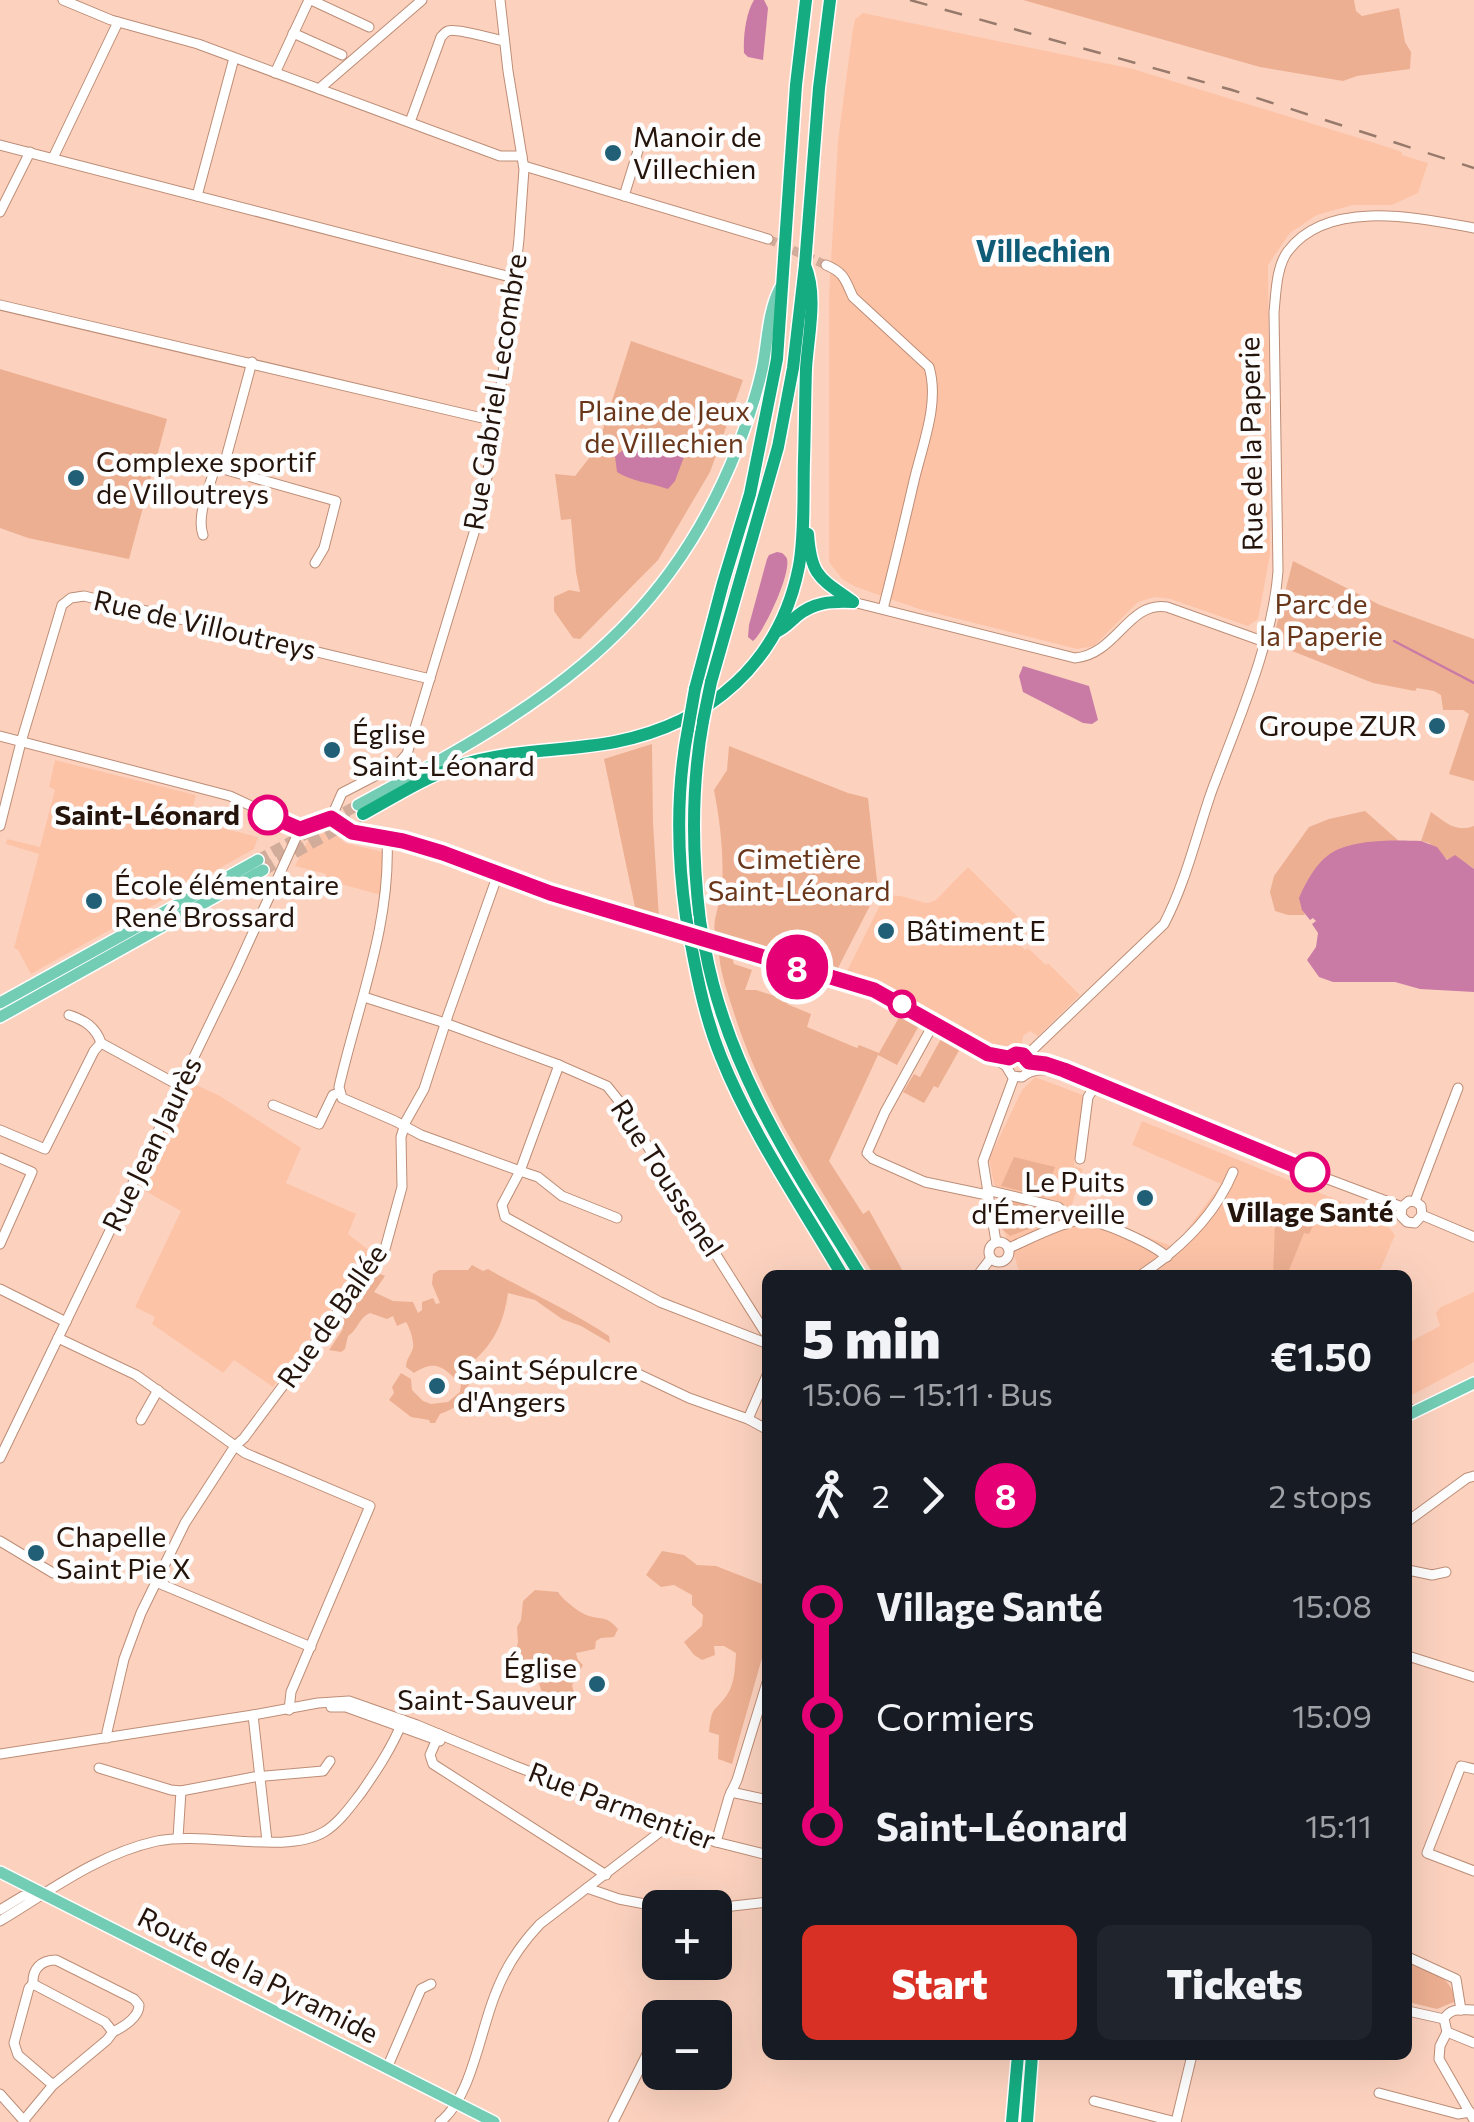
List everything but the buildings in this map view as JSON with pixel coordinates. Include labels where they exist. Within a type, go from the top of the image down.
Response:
[{"type":"highway","points":[[806,0],[796,85],[777,359],[750,494],[695,689],[681,778],[681,873],[720,1009],[747,1079],[787,1155],[859,1270]]},
{"type":"highway","points":[[830,2],[793,368],[778,446],[710,682],[703,721],[694,800],[691,944],[706,1014],[720,1055],[750,1121],[839,1270]]},
{"type":"highway","points":[[361,809],[480,760],[612,742],[664,728],[732,688],[758,659],[784,617],[800,561],[812,283],[806,264]]},
{"type":"highway","points":[[802,514],[808,527],[810,560],[818,575],[853,602]]},
{"type":"highway","points":[[776,632],[799,614],[824,602],[853,602]]},
{"type":"highway","points":[[1012,2122],[1018,2060]]},
{"type":"highway","points":[[1027,2122],[1032,2060]]},
{"type":"main road","points":[[361,809],[501,725],[566,680],[605,647],[672,572],[723,484],[737,448],[762,371],[772,305],[784,279]]},
{"type":"main road","points":[[0,1003],[260,865],[0,1017]]},
{"type":"main road","points":[[1412,1408],[1474,1380]]},
{"type":"main road","name":"Route de la Pyramide","points":[[0,1872],[494,2122]]},
{"type":"street","points":[[63,0],[118,22],[198,44],[500,156],[768,239]]},
{"type":"street","points":[[275,73],[310,0],[369,27]]},
{"type":"street","points":[[319,89],[422,0]]},
{"type":"street","name":"Rue Gabriel Lecombre","points":[[331,818],[342,793],[404,758],[483,503],[514,278],[523,161],[500,0]]},
{"type":"street","points":[[53,158],[118,22]]},
{"type":"street","points":[[410,122],[445,32],[456,30],[504,40]]},
{"type":"street","points":[[294,34],[342,55]]},
{"type":"street","points":[[197,196],[234,58]]},
{"type":"street","points":[[624,196],[641,141]]},
{"type":"street","points":[[0,144],[514,278]]},
{"type":"street","points":[[0,212],[30,152]]},
{"type":"street","name":"Rue de la Paperie","points":[[1028,1063],[1164,924],[1175,903],[1265,642],[1278,571],[1274,319],[1285,256],[1322,226],[1360,216],[1474,228]]},
{"type":"street","points":[[826,265],[838,270],[853,297],[930,368],[933,380],[927,428],[883,609]]},
{"type":"street","points":[[0,305],[495,421]]},
{"type":"street","points":[[222,468],[252,362]]},
{"type":"street","points":[[203,535],[200,526],[210,484],[215,467],[222,468],[336,501],[324,548],[314,564]]},
{"type":"street","name":"Rue de Villoutreys","points":[[21,742],[62,604],[71,598],[84,596],[430,678]]},
{"type":"street","points":[[853,602],[1075,658],[1089,657],[1101,650],[1143,610],[1157,605],[1265,642]]},
{"type":"street","points":[[0,736],[230,796],[300,829],[331,818],[352,832],[443,853],[566,898],[874,990],[1008,1062]]},
{"type":"street","points":[[0,826],[21,742]]},
{"type":"street","name":"Rue Jean Jaurès","points":[[0,1458],[300,829]]},
{"type":"street","points":[[387,839],[382,920],[340,1080],[340,1093],[347,1101],[441,1144],[520,1170],[562,1196],[617,1218]]},
{"type":"street","points":[[404,1127],[424,1089],[498,874]]},
{"type":"street","name":"Rue Toussenel","points":[[364,997],[559,1065],[614,1093],[762,1330]]},
{"type":"street","points":[[69,1015],[84,1020],[101,1043],[180,1086]]},
{"type":"street","points":[[934,1023],[866,1152],[925,1182],[1058,1207],[1066,1224]]},
{"type":"street","points":[[0,1130],[45,1150],[101,1043]]},
{"type":"street","points":[[1008,1062],[1018,1054],[1028,1063],[1046,1064],[1286,1164],[1402,1207]]},
{"type":"street","points":[[1008,1062],[1009,1072],[1014,1076],[1022,1076],[1028,1063]]},
{"type":"street","points":[[559,1065],[520,1170],[503,1200],[505,1217],[660,1302],[762,1338]]},
{"type":"street","points":[[996,1242],[983,1157],[1014,1076]]},
{"type":"street","points":[[1080,1159],[1088,1098],[1096,1084]]},
{"type":"street","points":[[1415,1201],[1458,1088]]},
{"type":"street","points":[[273,1105],[319,1124],[332,1095],[340,1093]]},
{"type":"street","name":"Rue de Ballée","points":[[107,1738],[124,1660],[141,1612],[185,1523],[235,1446],[385,1249],[402,1186],[404,1127]]},
{"type":"street","points":[[0,1158],[32,1172],[0,1244]]},
{"type":"street","points":[[1148,1270],[1180,1247],[1217,1204],[1233,1172]]},
{"type":"street","points":[[1415,1201],[1422,1208],[1422,1215],[1417,1222],[1408,1223],[1401,1216],[1402,1207],[1415,1201]]},
{"type":"street","points":[[1422,1215],[1474,1237]]},
{"type":"street","points":[[1008,1248],[1082,1220],[1149,1244],[1167,1257]]},
{"type":"street","points":[[991,1258],[997,1262],[1009,1255],[1004,1243],[996,1242]]},
{"type":"street","points":[[982,1270],[996,1242]]},
{"type":"street","points":[[0,1290],[66,1322]]},
{"type":"street","points":[[58,1338],[136,1375],[245,1453],[370,1506],[291,1692],[289,1710]]},
{"type":"street","points":[[632,1371],[762,1427]]},
{"type":"street","points":[[748,1419],[762,1386]]},
{"type":"street","points":[[140,1420],[158,1390]]},
{"type":"street","points":[[1412,1518],[1474,1476]]},
{"type":"street","points":[[0,1542],[53,1574]]},
{"type":"street","points":[[1412,1571],[1432,1576],[1446,1572]]},
{"type":"street","points":[[156,1582],[311,1647]]},
{"type":"street","points":[[1412,1657],[1474,1677]]},
{"type":"street","points":[[716,1842],[762,1699]]},
{"type":"street","name":"Rue Parmentier","points":[[0,1754],[303,1708],[342,1706],[478,1751],[669,1826],[762,1854]]},
{"type":"street","points":[[253,1716],[267,1841]]},
{"type":"street","points":[[0,1921],[119,1853],[148,1843],[178,1838],[301,1841],[316,1836],[332,1826],[371,1778],[402,1724]]},
{"type":"street","points":[[438,1737],[430,1758],[433,1764],[606,1875]]},
{"type":"street","points":[[99,1768],[181,1791],[323,1771],[330,1760]]},
{"type":"street","points":[[1474,1770],[1461,1766],[1427,1852],[1474,1871]]},
{"type":"street","points":[[178,1838],[181,1791]]},
{"type":"street","points":[[731,1792],[762,1799]]},
{"type":"street","points":[[440,2122],[462,2097],[495,1995],[512,1958],[540,1924],[669,1826]]},
{"type":"street","points":[[588,1888],[642,1903]]},
{"type":"street","points":[[0,1910],[24,1896],[42,1894]]},
{"type":"street","points":[[732,1906],[762,1903]]},
{"type":"street","points":[[1412,1959],[1456,1979],[1461,2010]]},
{"type":"street","points":[[0,2094],[21,2119],[53,2084],[137,2014],[139,2005],[134,1999],[56,1960],[47,1960],[34,1973],[14,2042],[18,2055],[53,2084]]},
{"type":"street","points":[[33,1984],[105,2022],[112,2032]]},
{"type":"street","points":[[388,2068],[422,1989],[431,1984]]},
{"type":"street","points":[[1444,2019],[1450,2012],[1474,2010]]},
{"type":"street","points":[[1412,2012],[1444,2019]]},
{"type":"street","points":[[1444,2019],[1447,2032],[1439,2059],[1472,2116]]},
{"type":"street","points":[[1447,2032],[1474,2043]]},
{"type":"street","points":[[1094,2101],[1176,2122],[1191,2060]]},
{"type":"street","points":[[613,2122],[642,2064]]},
{"type":"street","points":[[1379,2093],[1472,2116]]},
{"type":"shaded area","points":[[754,0],[764,0],[768,8],[763,60],[744,53],[746,25]]},
{"type":"shaded area","points":[[863,13],[1133,69],[1372,142],[1428,163],[1418,193],[1392,205],[1353,205],[1317,215],[1290,233],[1268,265],[1270,555],[1258,619],[1248,626],[1155,597],[1138,602],[1094,646],[1077,649],[919,609],[856,587],[842,579],[829,562],[829,296],[838,141],[855,19]]},
{"type":"shaded area","points":[[625,449],[685,454],[668,489],[617,472],[615,456]]},
{"type":"shaded area","points":[[777,552],[787,559],[785,577],[770,615],[753,641],[748,637],[749,625],[767,559]]},
{"type":"shaded area","points":[[1023,666],[1089,686],[1098,720],[1083,723],[1023,692],[1019,676]]},
{"type":"shaded area","name":"École élémentaire René Brossard","points":[[55,760],[196,795],[190,820],[258,837],[254,849],[31,974],[14,948],[39,854],[6,844],[7,839],[40,847],[55,790],[49,787]]},
{"type":"shaded area","points":[[325,833],[345,843],[383,852],[381,895],[326,880],[326,874],[295,866],[309,838]]},
{"type":"shaded area","points":[[1421,841],[1437,847],[1447,860],[1455,855],[1474,869],[1474,992],[1420,989],[1395,982],[1333,982],[1319,977],[1307,960],[1316,947],[1318,933],[1312,924],[1316,921],[1302,910],[1299,898],[1317,866],[1333,852],[1353,845]]},
{"type":"shaded area","points":[[968,867],[1018,917],[1006,931],[1025,950],[1028,948],[1048,963],[1080,995],[1038,1036],[1030,1031],[1023,1036],[1022,1045],[994,1048],[882,986],[845,975],[885,895],[931,902]]},
{"type":"shaded area","name":"Village Santé","points":[[1035,1077],[1083,1095],[1074,1166],[1083,1169],[1071,1208],[1174,1247],[1221,1184],[1132,1145],[1142,1121],[1382,1218],[1395,1235],[1380,1270],[1019,1270],[1004,1232],[989,1159],[1022,1090]]},
{"type":"shaded area","points":[[190,1082],[220,1096],[301,1148],[286,1183],[356,1214],[348,1234],[374,1254],[273,1387],[234,1360],[223,1373],[152,1324],[155,1317],[135,1307],[181,1211],[138,1187]]},
{"type":"shaded area","points":[[1474,1292],[1474,1362],[1412,1395],[1412,1341],[1440,1326],[1436,1313]]},
{"type":"green space","points":[[1023,0],[1354,0],[1356,11],[1362,16],[1399,8],[1405,42],[1411,52],[1410,69],[1343,81],[1260,67]]},
{"type":"green space","name":"Plaine de Jeux de Villechien","points":[[631,341],[743,380],[710,472],[658,560],[580,639],[573,638],[554,611],[554,597],[569,590],[580,592],[571,519],[561,520],[555,474],[575,476],[597,448]]},
{"type":"green space","name":"Complexe sportif de Villoutreys","points":[[0,369],[167,419],[129,559],[28,538],[0,528]]},
{"type":"green space","name":"Parc de la Paperie","points":[[1293,561],[1380,605],[1474,639],[1474,781],[1449,774],[1469,714],[1463,710],[1443,710],[1441,695],[1434,691],[1373,683],[1272,643]]},
{"type":"green space","points":[[652,744],[659,918],[636,912],[604,759]]},
{"type":"green space","name":"Cimetière Saint-Léonard","points":[[729,746],[868,798],[878,890],[838,968],[828,969],[715,934],[722,863],[714,790],[727,770]]},
{"type":"green space","points":[[1365,811],[1400,842],[1338,851],[1318,866],[1306,883],[1302,901],[1305,915],[1275,911],[1270,892],[1274,876],[1309,827]]},
{"type":"green space","points":[[1431,812],[1456,827],[1474,826],[1474,869],[1462,861],[1448,860],[1421,841]]},
{"type":"green space","points":[[719,950],[731,954],[734,964],[752,970],[745,990],[788,1000],[787,1004],[811,1014],[807,1027],[857,1048],[859,1045],[879,1053],[901,1014],[920,1024],[897,1065],[878,1055],[829,1161],[863,1214],[869,1210],[902,1270],[871,1270],[795,1147],[745,1046]]},
{"type":"green space","points":[[942,1037],[961,1047],[938,1088],[934,1086],[924,1103],[903,1092],[914,1074],[920,1077]]},
{"type":"green space","points":[[1014,1157],[1055,1167],[1044,1197],[1001,1186]]},
{"type":"green space","points":[[996,1196],[1053,1212],[1057,1218],[1010,1236],[1002,1229]]},
{"type":"green space","points":[[1283,1204],[1305,1213],[1309,1206],[1314,1208],[1311,1216],[1317,1218],[1309,1234],[1304,1233],[1289,1270],[1273,1270],[1275,1223]]},
{"type":"green space","points":[[472,1265],[483,1271],[488,1269],[580,1318],[609,1336],[610,1343],[562,1319],[535,1300],[508,1293],[501,1323],[492,1340],[471,1363],[466,1361],[473,1369],[460,1402],[440,1414],[435,1423],[411,1417],[389,1400],[401,1373],[411,1379],[412,1390],[431,1404],[448,1402],[460,1392],[461,1384],[440,1367],[429,1366],[414,1373],[406,1367],[413,1345],[406,1322],[397,1326],[393,1316],[387,1319],[370,1313],[348,1336],[345,1349],[329,1350],[343,1329],[339,1322],[375,1276],[385,1276],[374,1292],[393,1301],[413,1302],[418,1313],[422,1302],[433,1298],[436,1304],[440,1303],[432,1284],[433,1274],[439,1270],[468,1270]]},
{"type":"green space","points":[[662,1551],[684,1555],[697,1565],[716,1566],[762,1584],[762,1658],[732,1764],[718,1759],[719,1735],[709,1732],[712,1713],[732,1685],[736,1653],[724,1646],[714,1646],[715,1655],[702,1660],[694,1655],[684,1642],[702,1626],[703,1615],[692,1605],[692,1595],[674,1585],[661,1587],[646,1575]]},
{"type":"green space","points":[[535,1590],[558,1592],[581,1612],[608,1620],[618,1629],[614,1637],[596,1641],[595,1649],[576,1653],[583,1665],[572,1685],[575,1697],[570,1705],[560,1696],[542,1692],[538,1681],[544,1669],[538,1661],[520,1678],[503,1670],[515,1657],[523,1601]]},
{"type":"green space","points":[[1412,1964],[1432,1972],[1450,1986],[1454,2002],[1437,2009],[1412,2003]]},
{"type":"waterway","points":[[1394,641],[1474,683]]},
{"type":"tunnel","points":[[768,239],[826,265]]},
{"type":"tunnel","points":[[258,860],[358,805]]},
{"type":"tunnel","points":[[263,870],[363,814]]},
{"type":"railway","points":[[910,0],[1232,90],[1474,168]]},
{"type":"bus line","name":"8","points":[[268,815],[300,829],[331,818],[352,832],[443,853],[550,893],[874,990],[988,1054],[1009,1058],[1023,1055],[1029,1062],[1064,1070],[1310,1172]]},
{"type":"place","name":"Manoir de Villechien","points":[[613,153]]},
{"type":"place","name":"Complexe sportif de Villoutreys","points":[[76,478]]},
{"type":"place","name":"Groupe ZUR","points":[[1437,726]]},
{"type":"place","name":"Église Saint-Léonard","points":[[332,750]]},
{"type":"place","name":"Saint-Léonard","points":[[268,815]]},
{"type":"place","name":"École élémentaire René Brossard","points":[[94,901]]},
{"type":"place","name":"Bâtiment E","points":[[886,931]]},
{"type":"place","name":"Village Santé","points":[[1310,1172]]},
{"type":"place","name":"Le Puits d'Émerveille","points":[[1145,1198]]},
{"type":"place","name":"Saint Sépulcre d'Angers","points":[[437,1386]]},
{"type":"place","name":"Chapelle Saint Pie X","points":[[36,1553]]},
{"type":"place","name":"Église Saint-Sauveur","points":[[597,1684]]},
{"type":"district","name":"Villechien","points":[[1043,252]]}]
